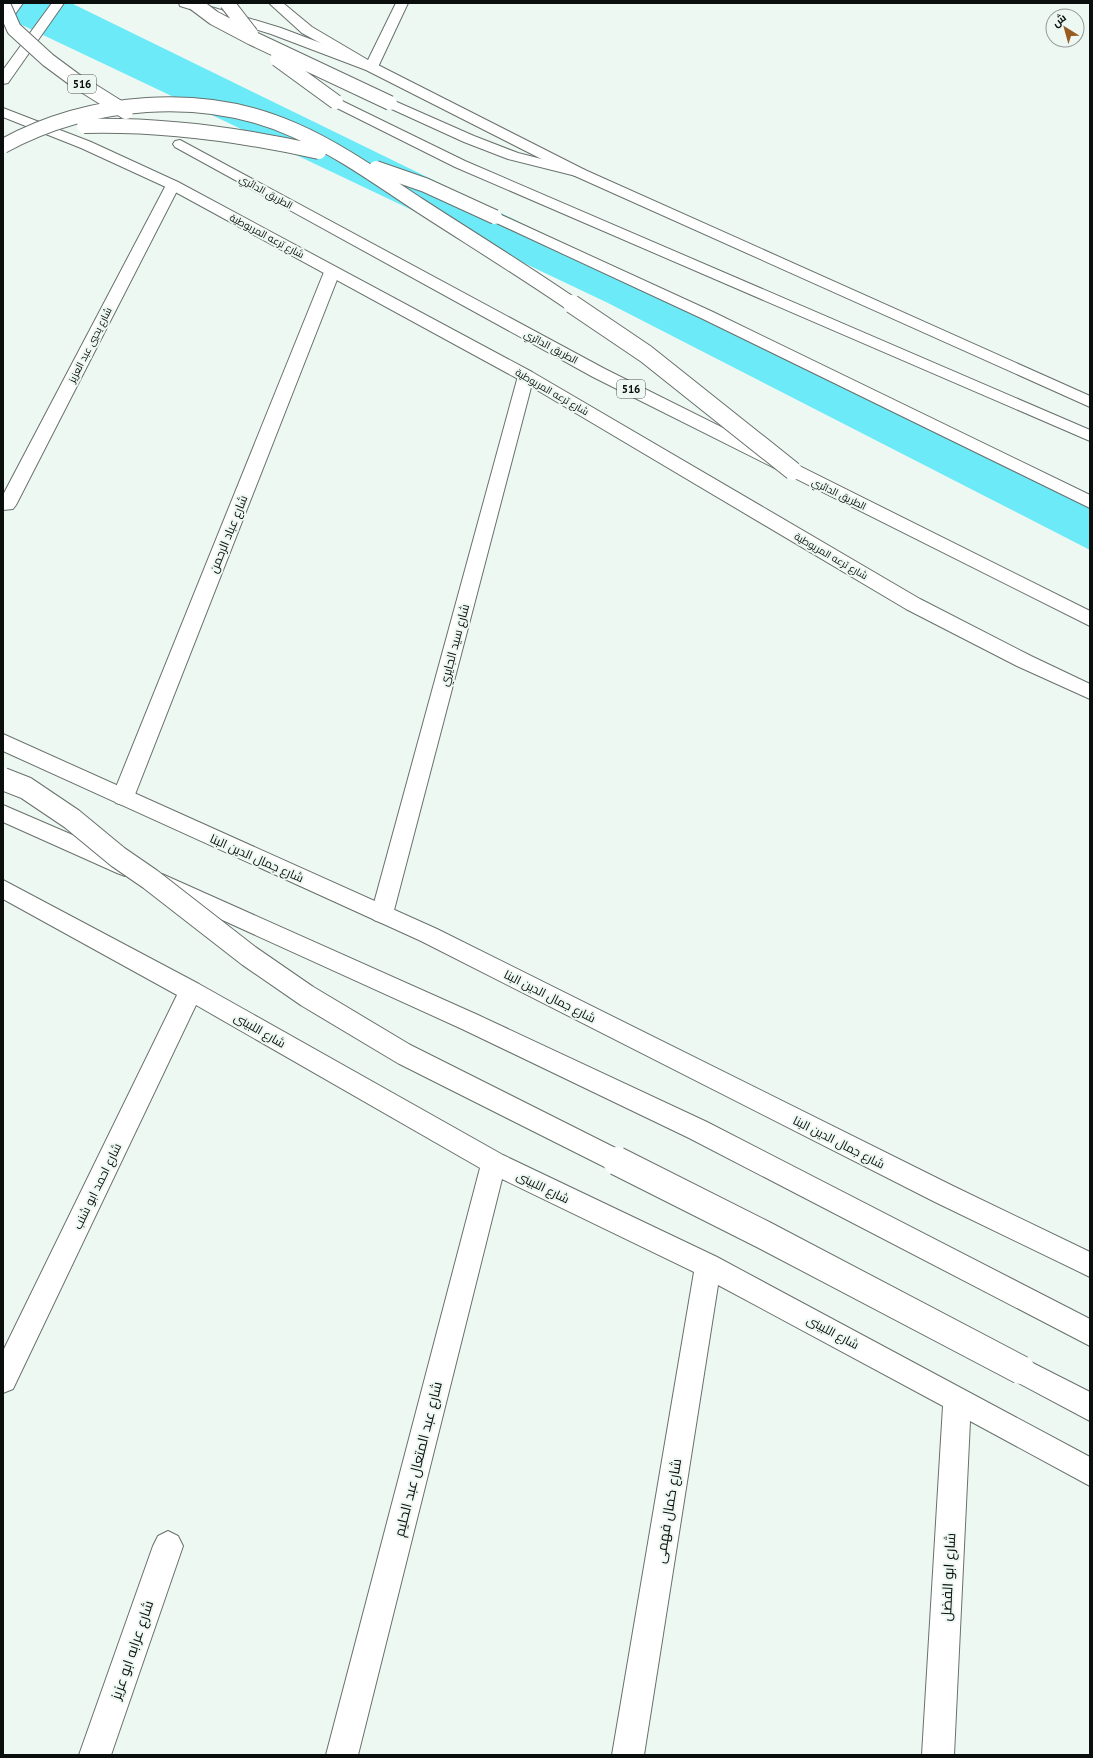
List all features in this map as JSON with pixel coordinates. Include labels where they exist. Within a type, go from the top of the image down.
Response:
[{"type":"main road","points":[[3,21],[17,3]]},
{"type":"main road","points":[[3,80],[58,3]]},
{"type":"main road","points":[[185,3],[276,30],[371,68]]},
{"type":"main road","points":[[194,3],[214,18],[246,35],[469,139],[513,156],[580,173]]},
{"type":"main road","points":[[227,3],[243,26],[269,53],[302,79],[336,102],[460,164],[1090,436]]},
{"type":"main road","points":[[275,3],[307,30],[371,68],[580,173],[1090,402]]},
{"type":"main road","points":[[371,68],[402,3]]},
{"type":"main road","name":"الطريق الدائري","points":[[3,4],[14,29],[48,60],[75,80],[180,144],[599,373],[1090,619]]},
{"type":"main road","points":[[3,146],[47,125],[87,114],[129,107],[172,104],[214,107],[252,114],[284,126],[333,150],[546,286],[653,358],[793,471]]},
{"type":"main road","name":"شارع ترعه المريوطية","points":[[3,112],[86,145],[173,185],[526,376],[913,604],[1024,661],[1090,692]]},
{"type":"main road","points":[[3,137],[73,126],[118,125],[162,127],[278,144],[336,157],[389,172],[461,200],[707,315],[1090,502]]},
{"type":"main road","name":"شارع يحيي عبد العزيز","points":[[7,505],[173,185]]},
{"type":"main road","name":"شارع عباد الرحمن","points":[[123,797],[332,272]]},
{"type":"main road","name":"شارع سيد الجايري","points":[[382,914],[526,376]]},
{"type":"main road","name":"شارع جمال الدين البنا","points":[[3,742],[429,935],[944,1194],[1090,1265]]},
{"type":"main road","points":[[3,778],[26,788],[72,819],[118,857],[162,888],[249,956],[307,996],[404,1054],[764,1235],[1090,1407]]},
{"type":"main road","points":[[3,813],[252,923],[470,1022],[691,1126],[1090,1333]]},
{"type":"main road","name":"شارع اللبينى","points":[[3,889],[191,991],[494,1163],[708,1266],[1090,1472]]},
{"type":"main road","name":"شارع احمد ابو شنب","points":[[3,1380],[191,991]]},
{"type":"main road","name":"شارع عبد المتعال عبد الحليم","points":[[342,1755],[494,1163]]},
{"type":"main road","name":"شارع كمال فهمى","points":[[628,1755],[708,1266]]},
{"type":"main road","name":"شارع ابو الفضل","points":[[938,1755],[957,1399]]},
{"type":"main road","name":"شارع عرابه ابو عزيز","points":[[95,1755],[168,1546]]},
{"type":"water","points":[[3,3],[71,3],[1090,501],[1090,550],[608,303],[3,16]]}]
